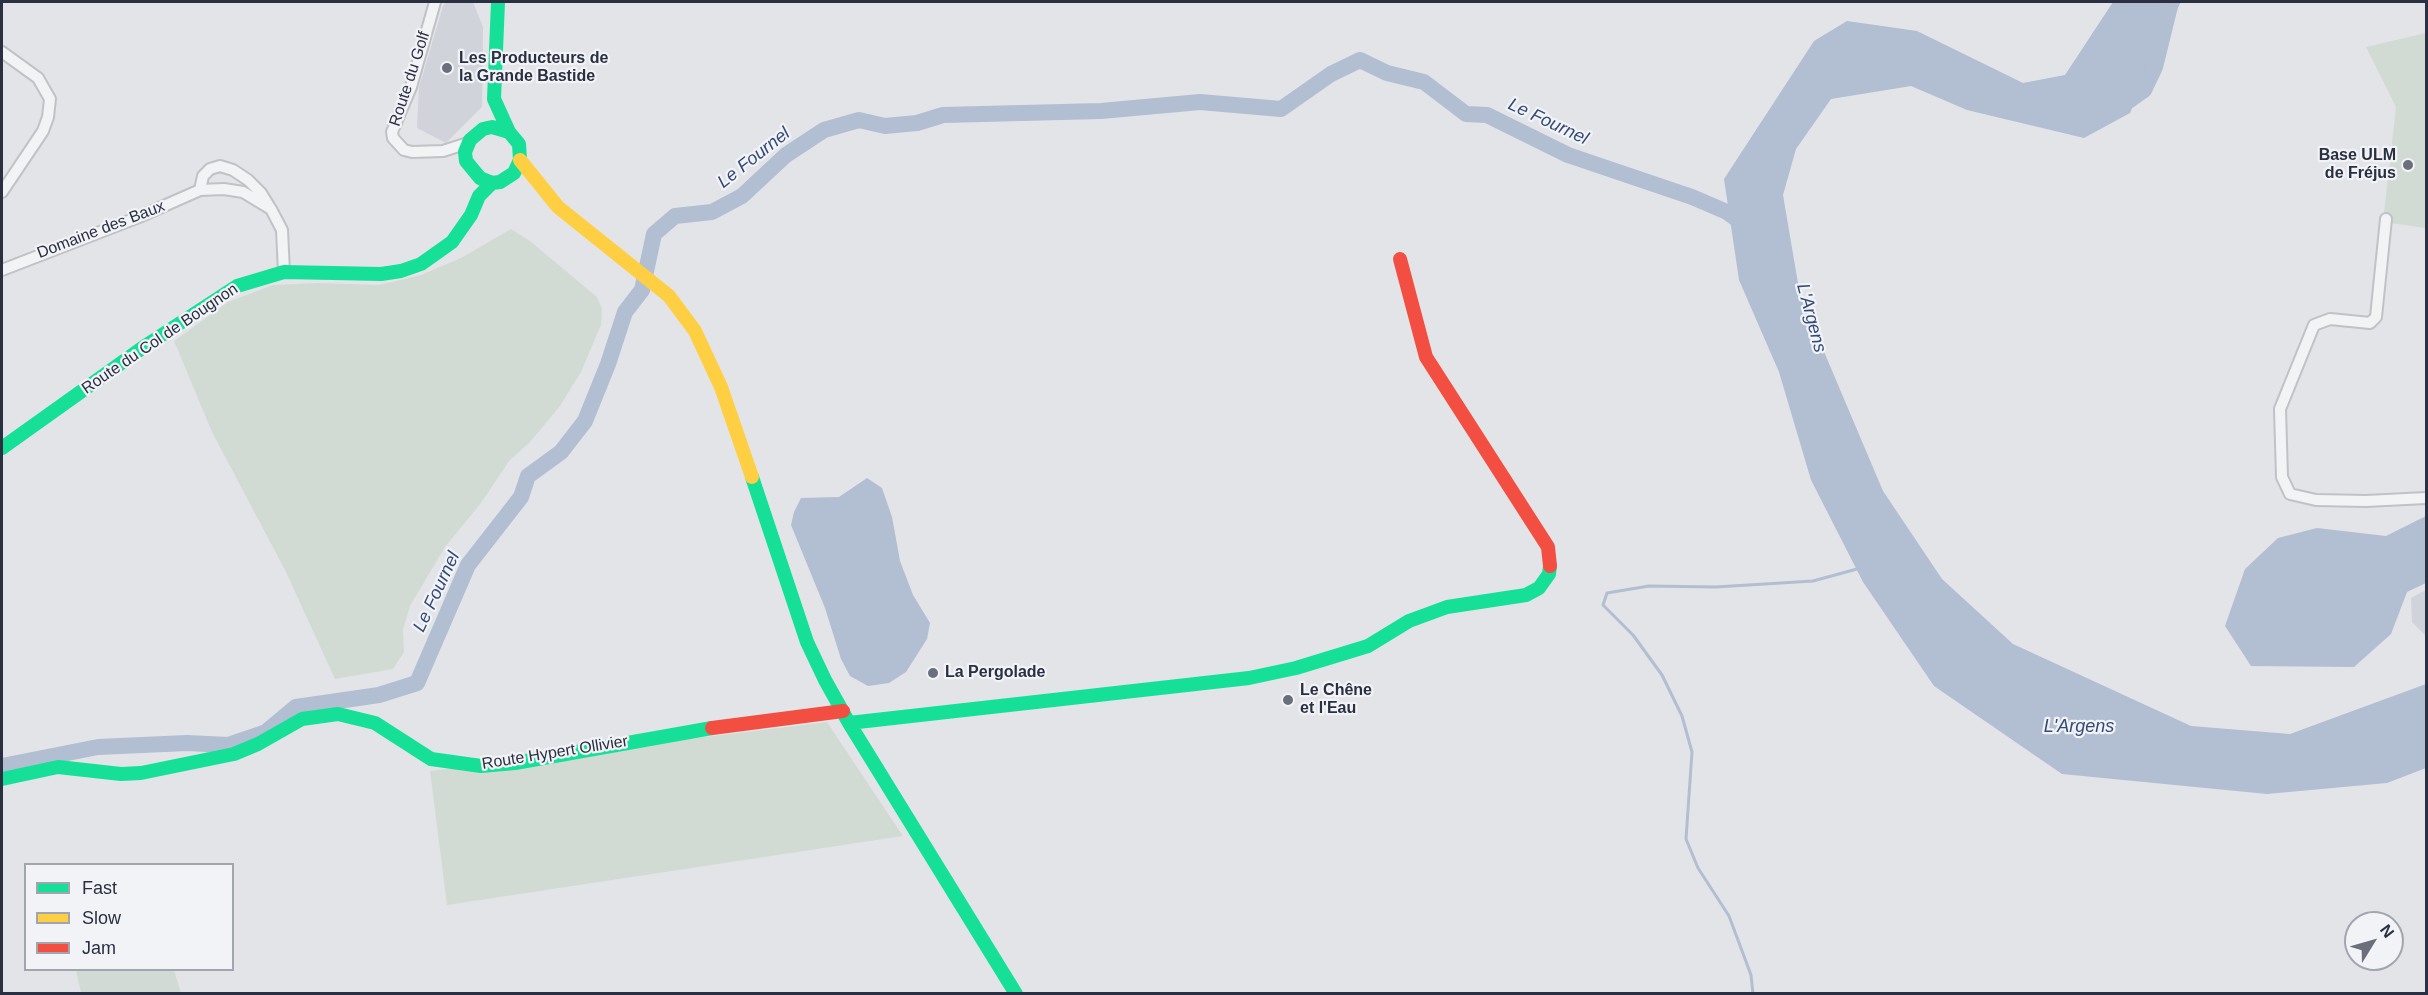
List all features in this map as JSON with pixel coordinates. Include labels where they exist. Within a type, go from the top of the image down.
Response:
[{"type":"main road","points":[[483,129],[494,99],[498,2]]},
{"type":"main road","points":[[494,99],[509,132],[519,144],[520,160],[509,178]]},
{"type":"main road","points":[[479,196],[475,175],[466,161],[465,152],[468,143],[475,133],[483,129],[501,128],[509,132]]},
{"type":"main road","points":[[520,160],[572,220],[669,296],[695,331],[721,387],[807,642],[846,717],[1016,993]]},
{"type":"main road","points":[[475,175],[492,183],[509,178],[528,180],[540,185]]},
{"type":"main road","name":"Route du Col de Bougnon","points":[[2,448],[218,296],[248,281],[284,272],[381,274],[401,271],[421,264],[452,242],[471,215],[479,196],[492,183]]},
{"type":"main road","name":"Route Hypert Ollivier","points":[[2,779],[58,767],[121,774],[141,773],[234,754],[258,744],[302,719],[338,714],[375,723],[431,759],[481,766],[514,763],[696,730],[1249,678],[1296,668],[1368,646],[1409,621],[1447,607],[1526,595],[1539,588],[1549,574],[1551,560],[1548,547],[1426,357],[1400,259]]},
{"type":"street","name":"Route du Golf","points":[[435,2],[411,87],[392,132],[397,144],[404,150],[412,152],[443,151],[468,143]]},
{"type":"street","points":[[2,52],[38,78],[50,99],[48,117],[43,131],[2,192]]},
{"type":"street","name":"Route du Golf","points":[[443,151],[466,161]]},
{"type":"street","points":[[200,190],[203,176],[210,169],[220,166],[233,170],[248,180],[261,193],[282,230],[284,272]]},
{"type":"street","name":"Domaine des Baux","points":[[2,270],[139,217],[200,190],[232,189],[250,196],[271,209]]},
{"type":"street","points":[[2386,219],[2376,317],[2370,323],[2330,319],[2314,325],[2296,367],[2280,409],[2282,477],[2290,495],[2316,500],[2366,501],[2427,498]]},
{"type":"shaded area","points":[[446,2],[473,2],[483,27],[482,107],[446,143],[417,128],[419,87]]},
{"type":"shaded area","name":"Base ULM de Fréjus","points":[[2426,33],[2426,228],[2383,222],[2396,107],[2366,47]]},
{"type":"shaded area","points":[[511,229],[530,241],[597,297],[602,309],[601,325],[581,372],[560,406],[530,442],[509,461],[481,503],[445,547],[410,606],[403,630],[404,652],[393,669],[335,679],[285,570],[212,432],[174,341],[228,302],[273,285],[318,283],[379,285],[421,275],[461,258]]},
{"type":"shaded area","points":[[2426,590],[2426,636],[2412,622],[2411,598]]},
{"type":"shaded area","points":[[827,722],[903,836],[447,905],[430,771]]},
{"type":"shaded area","points":[[76,971],[174,971],[181,993],[81,993]]},
{"type":"water","name":"L'Argens","points":[[2113,2],[2181,2],[2165,30],[2130,113],[2084,138],[1967,110],[1911,86],[1831,99],[1796,149],[1783,195],[1800,295],[1883,491],[1942,579],[2013,644],[2191,726],[2290,734],[2426,684],[2426,768],[2387,783],[2267,794],[2062,774],[1934,686],[1863,582],[1811,480],[1779,372],[1739,280],[1724,179],[1814,41],[1847,21],[1917,31],[2023,83],[2065,75]]},
{"type":"water","points":[[867,478],[882,488],[892,517],[900,561],[913,595],[930,623],[927,639],[906,672],[889,683],[868,686],[850,676],[841,659],[825,608],[791,525],[801,498],[839,497]]},
{"type":"water","points":[[2426,516],[2426,583],[2407,592],[2391,634],[2354,667],[2251,666],[2225,626],[2245,569],[2278,538],[2317,528],[2386,536]]},
{"type":"waterway","name":"L'Argens","points":[[2120,107],[2144,90],[2155,67],[2171,2]]},
{"type":"waterway","name":"Le Fournel","points":[[2,766],[98,747],[187,743],[228,745],[266,732],[296,707],[379,695],[417,683],[468,565],[521,497],[528,476],[561,452],[585,421],[608,364],[625,312],[642,290],[654,234],[675,216],[712,212],[742,196],[786,155],[824,130],[859,120],[885,126],[917,123],[943,115],[1101,111],[1200,102],[1281,109],[1331,74],[1360,60],[1387,73],[1424,82],[1466,114],[1487,115],[1568,155],[1692,197],[1727,212],[1745,225]]},
{"type":"waterway","points":[[1753,994],[1751,975],[1729,916],[1698,868],[1686,839],[1692,752],[1682,716],[1662,675],[1633,635],[1603,605],[1607,593],[1649,586],[1716,587],[1813,581],[1857,569]]},
{"type":"traffic: fast","points":[[498,2],[494,99],[509,132],[519,144],[520,160],[514,173],[500,182],[492,183],[480,178],[466,161],[465,152],[470,140],[483,129],[492,127],[509,132]]},
{"type":"traffic: fast","points":[[2,448],[145,346],[237,286],[284,272],[381,274],[401,271],[421,264],[452,242],[471,215],[479,196],[492,183]]},
{"type":"traffic: fast","points":[[752,477],[807,642],[825,680],[849,723],[1016,994]]},
{"type":"traffic: fast","points":[[849,723],[1249,678],[1296,668],[1368,646],[1409,621],[1447,607],[1526,595],[1539,588],[1549,574],[1550,566]]},
{"type":"traffic: fast","points":[[2,779],[58,767],[121,774],[141,773],[234,754],[258,744],[302,719],[338,714],[375,723],[431,759],[481,766],[515,763],[712,728]]},
{"type":"traffic: slow","points":[[520,160],[558,207],[669,296],[695,331],[721,387],[752,477]]},
{"type":"traffic: jam","points":[[1400,259],[1426,357],[1548,547],[1550,566]]},
{"type":"traffic: jam","points":[[712,728],[843,711]]},
{"type":"place","name":"Les Producteurs de la Grande Bastide","points":[[447,68]]},
{"type":"place","name":"Base ULM de Fréjus","points":[[2408,165]]},
{"type":"place","name":"La Pergolade","points":[[933,673]]},
{"type":"place","name":"Le Chêne et l'Eau","points":[[1288,700]]}]
